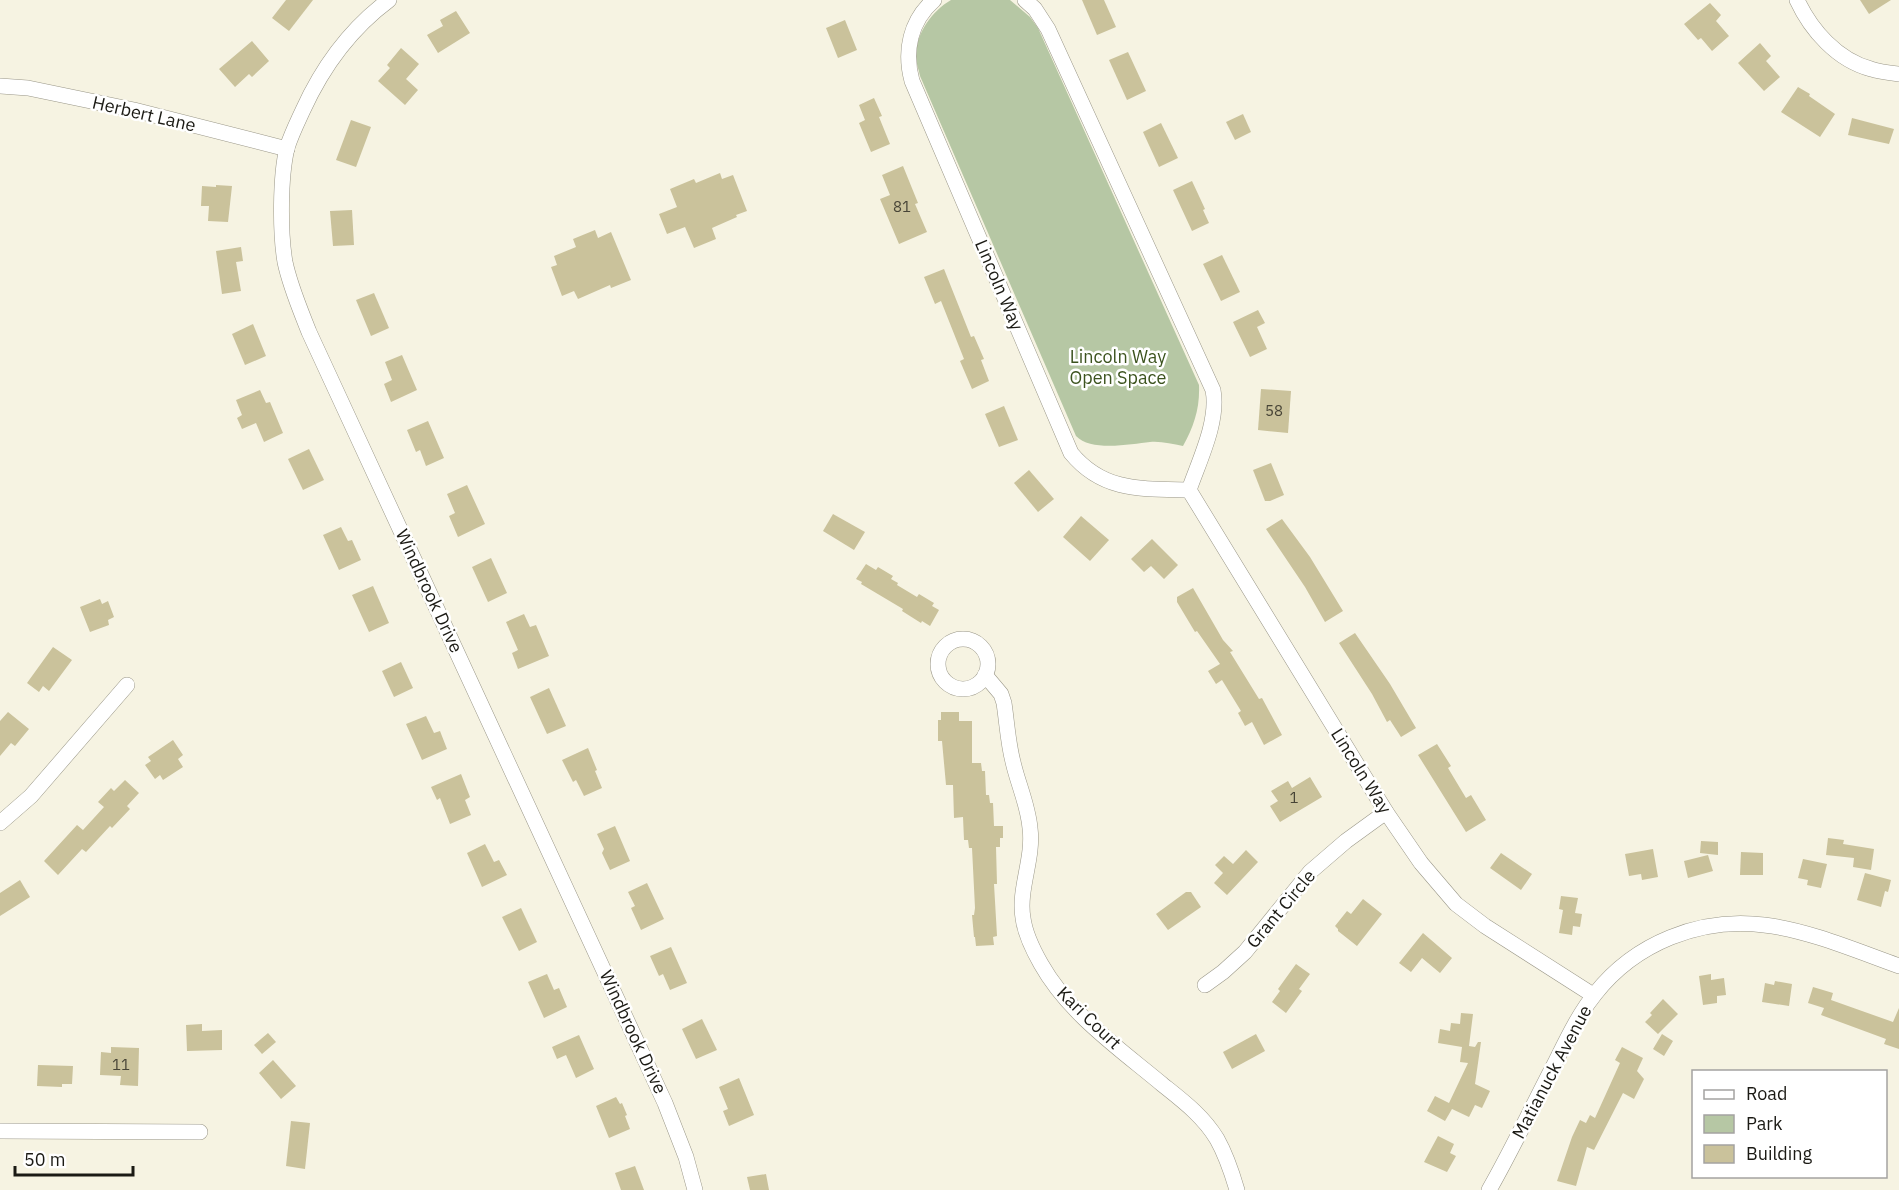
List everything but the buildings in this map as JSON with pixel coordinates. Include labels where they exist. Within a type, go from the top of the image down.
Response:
[{"type":"street","name":"Windbrook Drive","points":[[389,0],[357,27],[330,59],[306,102],[287,149],[283,241],[286,265],[309,332],[665,1103],[686,1157],[695,1190]]},
{"type":"street","name":"Lincoln Way","points":[[934,0],[923,12],[911,34],[907,58],[912,81],[1071,453],[1097,477],[1117,484],[1141,489],[1189,490],[1386,812],[1421,863],[1456,904],[1485,926],[1593,995]]},
{"type":"street","points":[[1025,0],[1035,9],[1048,29],[1213,390],[1214,412],[1207,442],[1189,490]]},
{"type":"street","points":[[1797,0],[1804,16],[1822,39],[1844,57],[1869,69],[1899,74]]},
{"type":"street","name":"Herbert Lane","points":[[0,86],[28,88],[134,110],[287,149]]},
{"type":"street","name":"Kari Court","points":[[985,675],[1001,694],[1004,703],[1013,762],[1029,817],[1031,845],[1022,916],[1035,951],[1058,989],[1072,1006],[1203,1120],[1221,1147],[1237,1190]]},
{"type":"street","points":[[0,823],[31,796],[127,685]]},
{"type":"street","name":"Grant Circle","points":[[1205,985],[1245,952],[1310,872],[1346,841],[1386,812]]},
{"type":"street","name":"Matianuck Avenue","points":[[1489,1190],[1571,1030],[1593,995],[1618,969],[1648,948],[1691,930],[1724,924],[1762,924],[1783,928],[1899,966]]},
{"type":"street","points":[[0,1131],[200,1132]]},
{"type":"green space","name":"Lincoln Way Open Space","points":[[951,0],[1010,0],[1030,17],[1038,28],[1199,385],[1196,417],[1183,446],[1154,442],[1101,445],[1091,444],[1076,436],[920,76],[916,56],[922,31],[932,16]]}]
